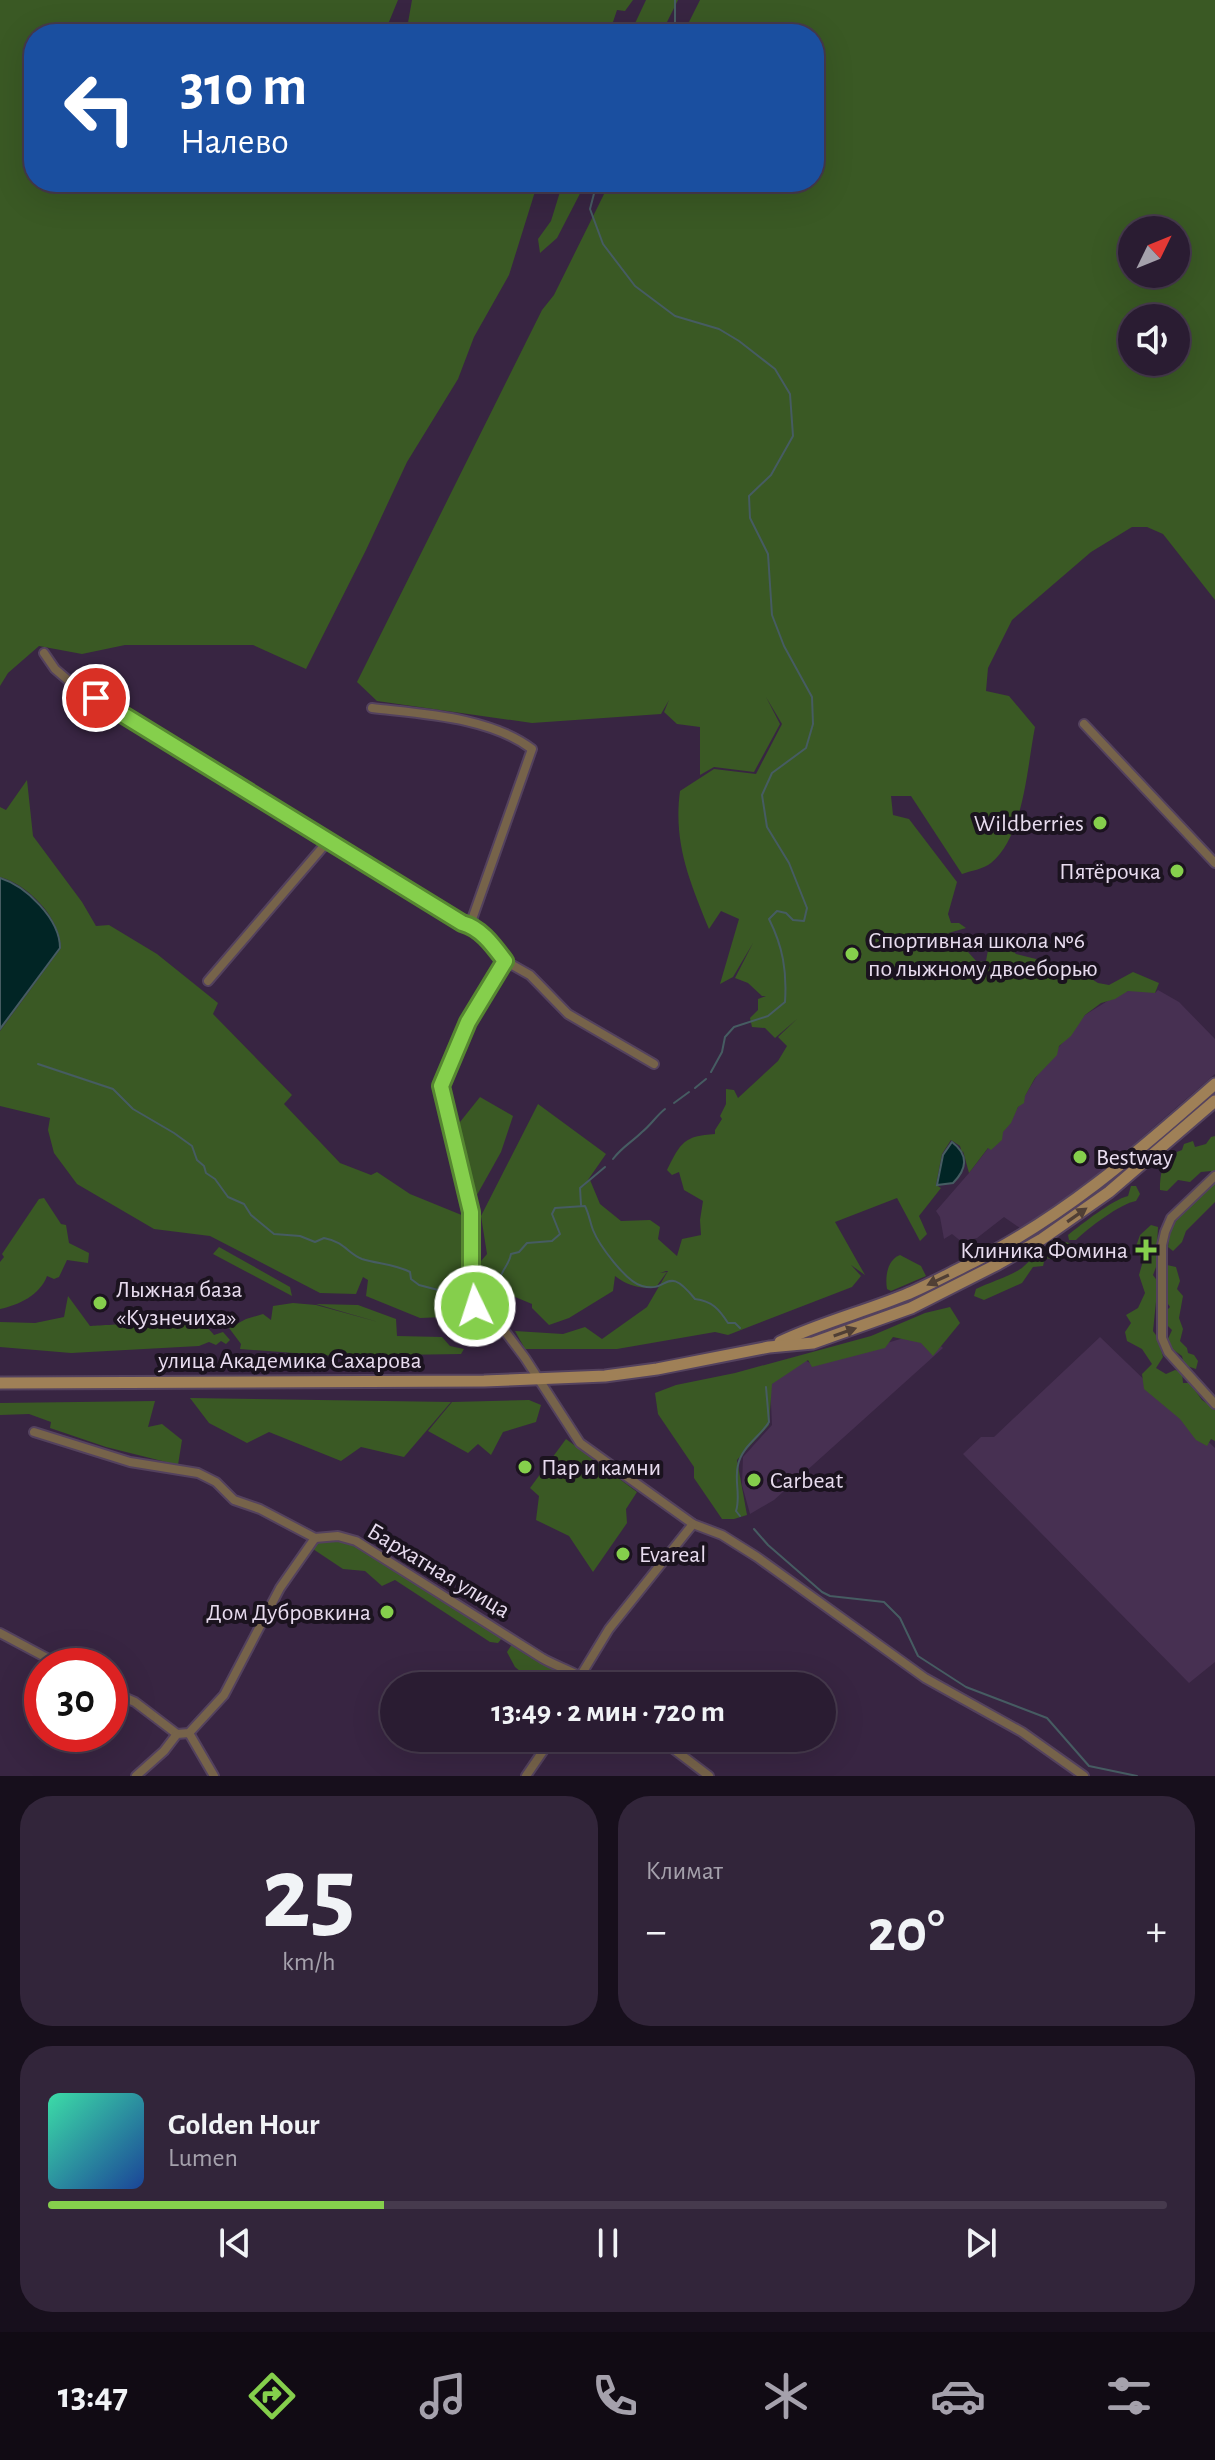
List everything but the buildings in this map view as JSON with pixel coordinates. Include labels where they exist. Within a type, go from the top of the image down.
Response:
[{"type":"main road","name":"улица Академика Сахарова","points":[[769,1347],[808,1329],[905,1295],[968,1265],[1022,1234],[1100,1182],[1215,1084]]},
{"type":"main road","name":"улица Академика Сахарова","points":[[0,1383],[605,1376],[769,1347],[813,1343],[934,1297],[1062,1226],[1109,1192],[1215,1101]]},
{"type":"street","points":[[44,653],[55,669],[76,687],[462,923],[470,925],[491,942],[505,961],[530,975],[568,1014],[654,1064]]},
{"type":"street","points":[[372,708],[448,717],[516,737],[532,749],[470,925]]},
{"type":"street","points":[[1084,724],[1215,863]]},
{"type":"street","points":[[208,981],[328,841]]},
{"type":"street","points":[[505,961],[450,1059],[441,1093],[471,1212],[471,1295],[475,1306],[504,1330],[580,1443],[693,1524],[728,1538],[925,1678],[1022,1732],[1084,1776]]},
{"type":"street","points":[[1215,1176],[1171,1218],[1162,1245],[1162,1338],[1168,1352],[1215,1404]]},
{"type":"street","name":"Бархатная улица","points":[[34,1432],[130,1462],[198,1473],[216,1482],[234,1500],[274,1515],[315,1538],[338,1536],[356,1541],[542,1658],[571,1672]]},
{"type":"street","points":[[583,1672],[609,1629],[693,1524]]},
{"type":"street","points":[[128,1699],[177,1734],[189,1733],[224,1695],[280,1588],[315,1538]]},
{"type":"street","points":[[0,1633],[28,1648]]},
{"type":"street","points":[[189,1733],[214,1776]]},
{"type":"street","points":[[136,1776],[164,1751],[177,1734]]},
{"type":"street","points":[[526,1776],[542,1752]]},
{"type":"street","points":[[677,1752],[709,1776]]},
{"type":"shaded area","points":[[0,878],[20,888],[40,905],[54,926],[60,948],[0,1029]]},
{"type":"shaded area","points":[[1141,989],[1155,993],[1158,990],[1179,1002],[1215,1039],[1215,1074],[1096,1177],[1034,1220],[1020,1228],[1004,1217],[977,1238],[962,1242],[952,1234],[944,1239],[936,1211],[1011,1119],[1041,1069],[1085,1015],[1122,992]]},
{"type":"shaded area","points":[[952,1142],[963,1157],[961,1173],[953,1183],[937,1185],[943,1155]]},
{"type":"shaded area","points":[[907,1337],[931,1337],[943,1348],[774,1500],[750,1514],[742,1485],[743,1457],[772,1425],[770,1384],[805,1360],[813,1365]]},
{"type":"shaded area","points":[[1100,1337],[1215,1448],[1215,1662],[1189,1683],[963,1454],[981,1437],[994,1437]]},
{"type":"green space","points":[[0,0],[398,0],[388,24],[24,24],[24,192],[535,192],[509,275],[474,337],[458,379],[407,462],[306,669],[253,645],[125,645],[82,654],[39,646],[8,673],[0,686]]},
{"type":"green space","points":[[412,0],[633,0],[625,11],[617,10],[612,24],[408,24]]},
{"type":"green space","points":[[646,0],[678,0],[666,24],[635,24]]},
{"type":"green space","points":[[700,0],[1215,0],[1215,600],[1163,534],[1147,527],[1132,527],[1091,552],[1012,620],[988,668],[986,691],[1009,696],[1035,727],[1017,819],[1002,851],[988,865],[962,874],[911,796],[891,796],[893,815],[909,819],[957,882],[948,914],[951,923],[959,923],[966,928],[945,934],[951,933],[977,962],[986,961],[988,950],[1001,937],[1016,954],[1076,969],[1098,983],[1109,985],[1133,972],[1159,983],[1155,993],[1128,991],[1101,1003],[1085,1015],[1071,1036],[1059,1046],[1057,1055],[1035,1078],[1024,1103],[1018,1107],[1003,1132],[1002,1140],[991,1150],[988,1148],[969,1173],[963,1151],[951,1140],[942,1154],[936,1185],[941,1188],[919,1216],[927,1234],[920,1241],[897,1198],[835,1222],[865,1275],[851,1265],[861,1276],[852,1287],[728,1335],[715,1332],[617,1349],[525,1349],[515,1331],[563,1334],[585,1327],[602,1339],[647,1307],[668,1271],[660,1273],[667,1272],[656,1287],[634,1286],[615,1276],[613,1291],[569,1318],[549,1325],[532,1308],[532,1304],[498,1290],[477,1303],[476,1267],[487,1254],[481,1216],[538,1104],[606,1154],[583,1187],[590,1180],[600,1204],[621,1221],[650,1220],[660,1227],[658,1239],[677,1256],[682,1239],[701,1235],[703,1201],[684,1190],[679,1172],[672,1175],[667,1170],[685,1142],[715,1134],[726,1104],[726,1089],[734,1090],[738,1098],[778,1061],[787,1046],[778,1037],[797,1019],[775,1038],[765,1028],[752,1027],[750,1018],[758,1010],[758,999],[766,996],[735,978],[753,943],[733,977],[720,984],[739,919],[721,911],[709,929],[695,895],[681,845],[680,791],[714,769],[756,774],[782,724],[766,697],[780,724],[754,772],[714,767],[700,775],[700,727],[677,724],[664,712],[669,700],[661,714],[532,723],[377,701],[357,682],[542,310],[554,295],[605,192],[824,192],[824,24],[688,24]]},
{"type":"green space","points":[[560,192],[581,192],[557,238],[540,253],[538,239],[551,221]]},
{"type":"green space","points":[[27,780],[33,836],[96,926],[109,925],[157,954],[218,1003],[213,1014],[292,1095],[284,1104],[340,1163],[371,1175],[377,1172],[410,1194],[464,1216],[467,1233],[462,1299],[471,1316],[420,1318],[366,1296],[368,1280],[363,1277],[356,1294],[320,1293],[210,1236],[154,1229],[77,1184],[54,1153],[48,1130],[50,1118],[0,1106],[0,1031],[61,948],[55,925],[41,904],[21,887],[0,877],[0,807],[6,810]]},
{"type":"green space","points":[[480,1097],[513,1116],[501,1152],[473,1202],[456,1127]]},
{"type":"green space","points":[[1215,1136],[1215,1202],[1186,1231],[1182,1242],[1173,1251],[1168,1247],[1171,1223],[1209,1185],[1211,1171],[1201,1172],[1190,1182],[1178,1180],[1167,1191],[1160,1190],[1164,1166],[1171,1156],[1182,1150],[1184,1144],[1193,1141],[1195,1147],[1206,1144]]},
{"type":"green space","points":[[1131,1186],[1136,1186],[1140,1194],[1136,1201],[1113,1211],[1076,1240],[1069,1240],[1068,1235],[1089,1219],[1128,1196]]},
{"type":"green space","points":[[44,1198],[61,1224],[66,1225],[69,1243],[89,1253],[88,1263],[67,1260],[59,1277],[54,1279],[47,1276],[39,1289],[28,1298],[0,1309],[2,1254],[39,1199]]},
{"type":"green space","points":[[1151,1225],[1158,1227],[1157,1246],[1161,1254],[1153,1275],[1158,1282],[1153,1331],[1163,1357],[1156,1368],[1166,1374],[1175,1370],[1182,1372],[1183,1383],[1190,1383],[1202,1400],[1215,1409],[1215,1441],[1211,1439],[1207,1446],[1196,1440],[1180,1419],[1144,1389],[1142,1374],[1152,1364],[1142,1349],[1127,1341],[1125,1332],[1131,1323],[1126,1315],[1138,1308],[1145,1293],[1139,1275],[1143,1261],[1135,1249],[1140,1235]]},
{"type":"green space","points":[[1066,1242],[1074,1245],[1056,1260],[1045,1258],[1043,1266],[1033,1267],[1022,1283],[984,1300],[974,1296],[976,1289],[1014,1273],[1042,1252]]},
{"type":"green space","points":[[219,1247],[290,1287],[292,1296],[213,1254]]},
{"type":"green space","points":[[900,1255],[921,1266],[926,1276],[891,1291],[887,1289],[888,1269]]},
{"type":"green space","points":[[1167,1265],[1176,1267],[1180,1281],[1177,1289],[1183,1296],[1179,1318],[1183,1329],[1180,1341],[1198,1361],[1196,1369],[1184,1365],[1182,1356],[1168,1346],[1172,1330],[1165,1323],[1163,1314],[1170,1307],[1160,1292],[1160,1272]]},
{"type":"green space","points":[[68,1296],[90,1326],[179,1318],[187,1320],[189,1326],[206,1327],[214,1335],[223,1332],[230,1340],[226,1344],[221,1341],[216,1345],[209,1342],[199,1346],[71,1353],[0,1347],[0,1322],[35,1323],[64,1317]]},
{"type":"green space","points":[[293,1303],[316,1305],[378,1322],[316,1304],[358,1305],[396,1319],[397,1336],[442,1337],[450,1346],[464,1349],[461,1354],[335,1356],[240,1349],[241,1344],[229,1328],[263,1314],[271,1320],[273,1306]]},
{"type":"green space","points":[[950,1307],[960,1323],[933,1356],[921,1343],[893,1337],[885,1348],[812,1367],[808,1360],[772,1384],[769,1425],[737,1460],[747,1515],[722,1519],[694,1478],[694,1467],[658,1414],[655,1393],[871,1336],[925,1313]]},
{"type":"green space","points":[[190,1398],[451,1402],[404,1457],[361,1447],[341,1461],[269,1432],[247,1443],[209,1423]]},
{"type":"green space","points":[[529,1400],[541,1405],[536,1422],[503,1432],[491,1455],[478,1444],[468,1453],[428,1431],[452,1402]]},
{"type":"green space","points":[[155,1401],[148,1427],[162,1424],[182,1440],[178,1465],[106,1447],[50,1428],[51,1422],[29,1414],[0,1415],[0,1403]]},
{"type":"green space","points":[[566,1439],[637,1492],[626,1509],[627,1523],[593,1572],[569,1536],[536,1520],[539,1496],[530,1488]]},
{"type":"green space","points":[[342,1539],[358,1544],[503,1637],[498,1643],[490,1642],[395,1580],[382,1586],[365,1571],[343,1569],[310,1547],[318,1540]]},
{"type":"green space","points":[[514,1641],[560,1672],[521,1672],[507,1652]]},
{"type":"waterway","points":[[675,0],[675,24]]},
{"type":"waterway","points":[[594,192],[590,209],[603,244],[635,286],[675,316],[719,329],[739,341],[775,369],[790,394],[793,436],[771,475],[749,496],[750,518],[768,554],[772,615],[784,646],[812,697],[813,724],[806,748],[772,773],[762,795],[767,827],[789,863],[807,908],[804,921],[793,920],[786,913],[777,911],[769,919],[783,959],[785,1002],[768,1016],[734,1027],[725,1037],[722,1052],[711,1072]]},
{"type":"waterway","points":[[38,1064],[113,1089],[133,1109],[192,1146],[206,1173],[215,1179],[228,1197],[244,1204],[251,1215],[274,1234],[300,1236],[315,1242],[324,1238],[342,1245],[362,1259],[410,1272],[411,1279],[419,1285],[442,1291],[446,1287],[461,1287]]},
{"type":"waterway","points":[[695,1088],[706,1079]]},
{"type":"waterway","points":[[674,1103],[689,1092]]},
{"type":"waterway","points":[[613,1159],[665,1109]]},
{"type":"waterway","points":[[581,1205],[580,1188],[605,1167]]},
{"type":"waterway","points":[[480,1288],[488,1289],[499,1284],[511,1254],[519,1252],[527,1243],[552,1241],[560,1234],[552,1214],[555,1208],[585,1206],[601,1245],[628,1278],[651,1287],[678,1282],[695,1299],[711,1304],[728,1323],[735,1323],[740,1328]]},
{"type":"waterway","points":[[740,1516],[736,1511],[738,1465],[743,1452],[769,1422],[766,1387]]},
{"type":"waterway","points":[[754,1529],[822,1592],[830,1596],[884,1602],[900,1618],[918,1656],[966,1687],[1047,1718],[1089,1766],[1137,1776]]},
{"type":"place","name":"Wildberries","points":[[1100,823]]},
{"type":"place","name":"Пятёрочка","points":[[1177,871]]},
{"type":"place","name":"Спортивная школа №6 по лыжному двоеборью","points":[[852,954]]},
{"type":"place","name":"Bestway","points":[[1080,1157]]},
{"type":"place","name":"Клиника Фомина","points":[[1146,1250]]},
{"type":"place","name":"Лыжная база «Кузнечиха»","points":[[100,1303]]},
{"type":"place","name":"Пар и камни","points":[[525,1467]]},
{"type":"place","name":"Carbeat","points":[[754,1480]]},
{"type":"place","name":"Evareal","points":[[623,1554]]},
{"type":"place","name":"Дом Дубровкина","points":[[387,1612]]},
{"type":"route","points":[[96,698],[462,923],[470,925],[491,942],[505,961],[468,1022],[441,1086],[471,1212],[471,1295],[475,1306]]}]
